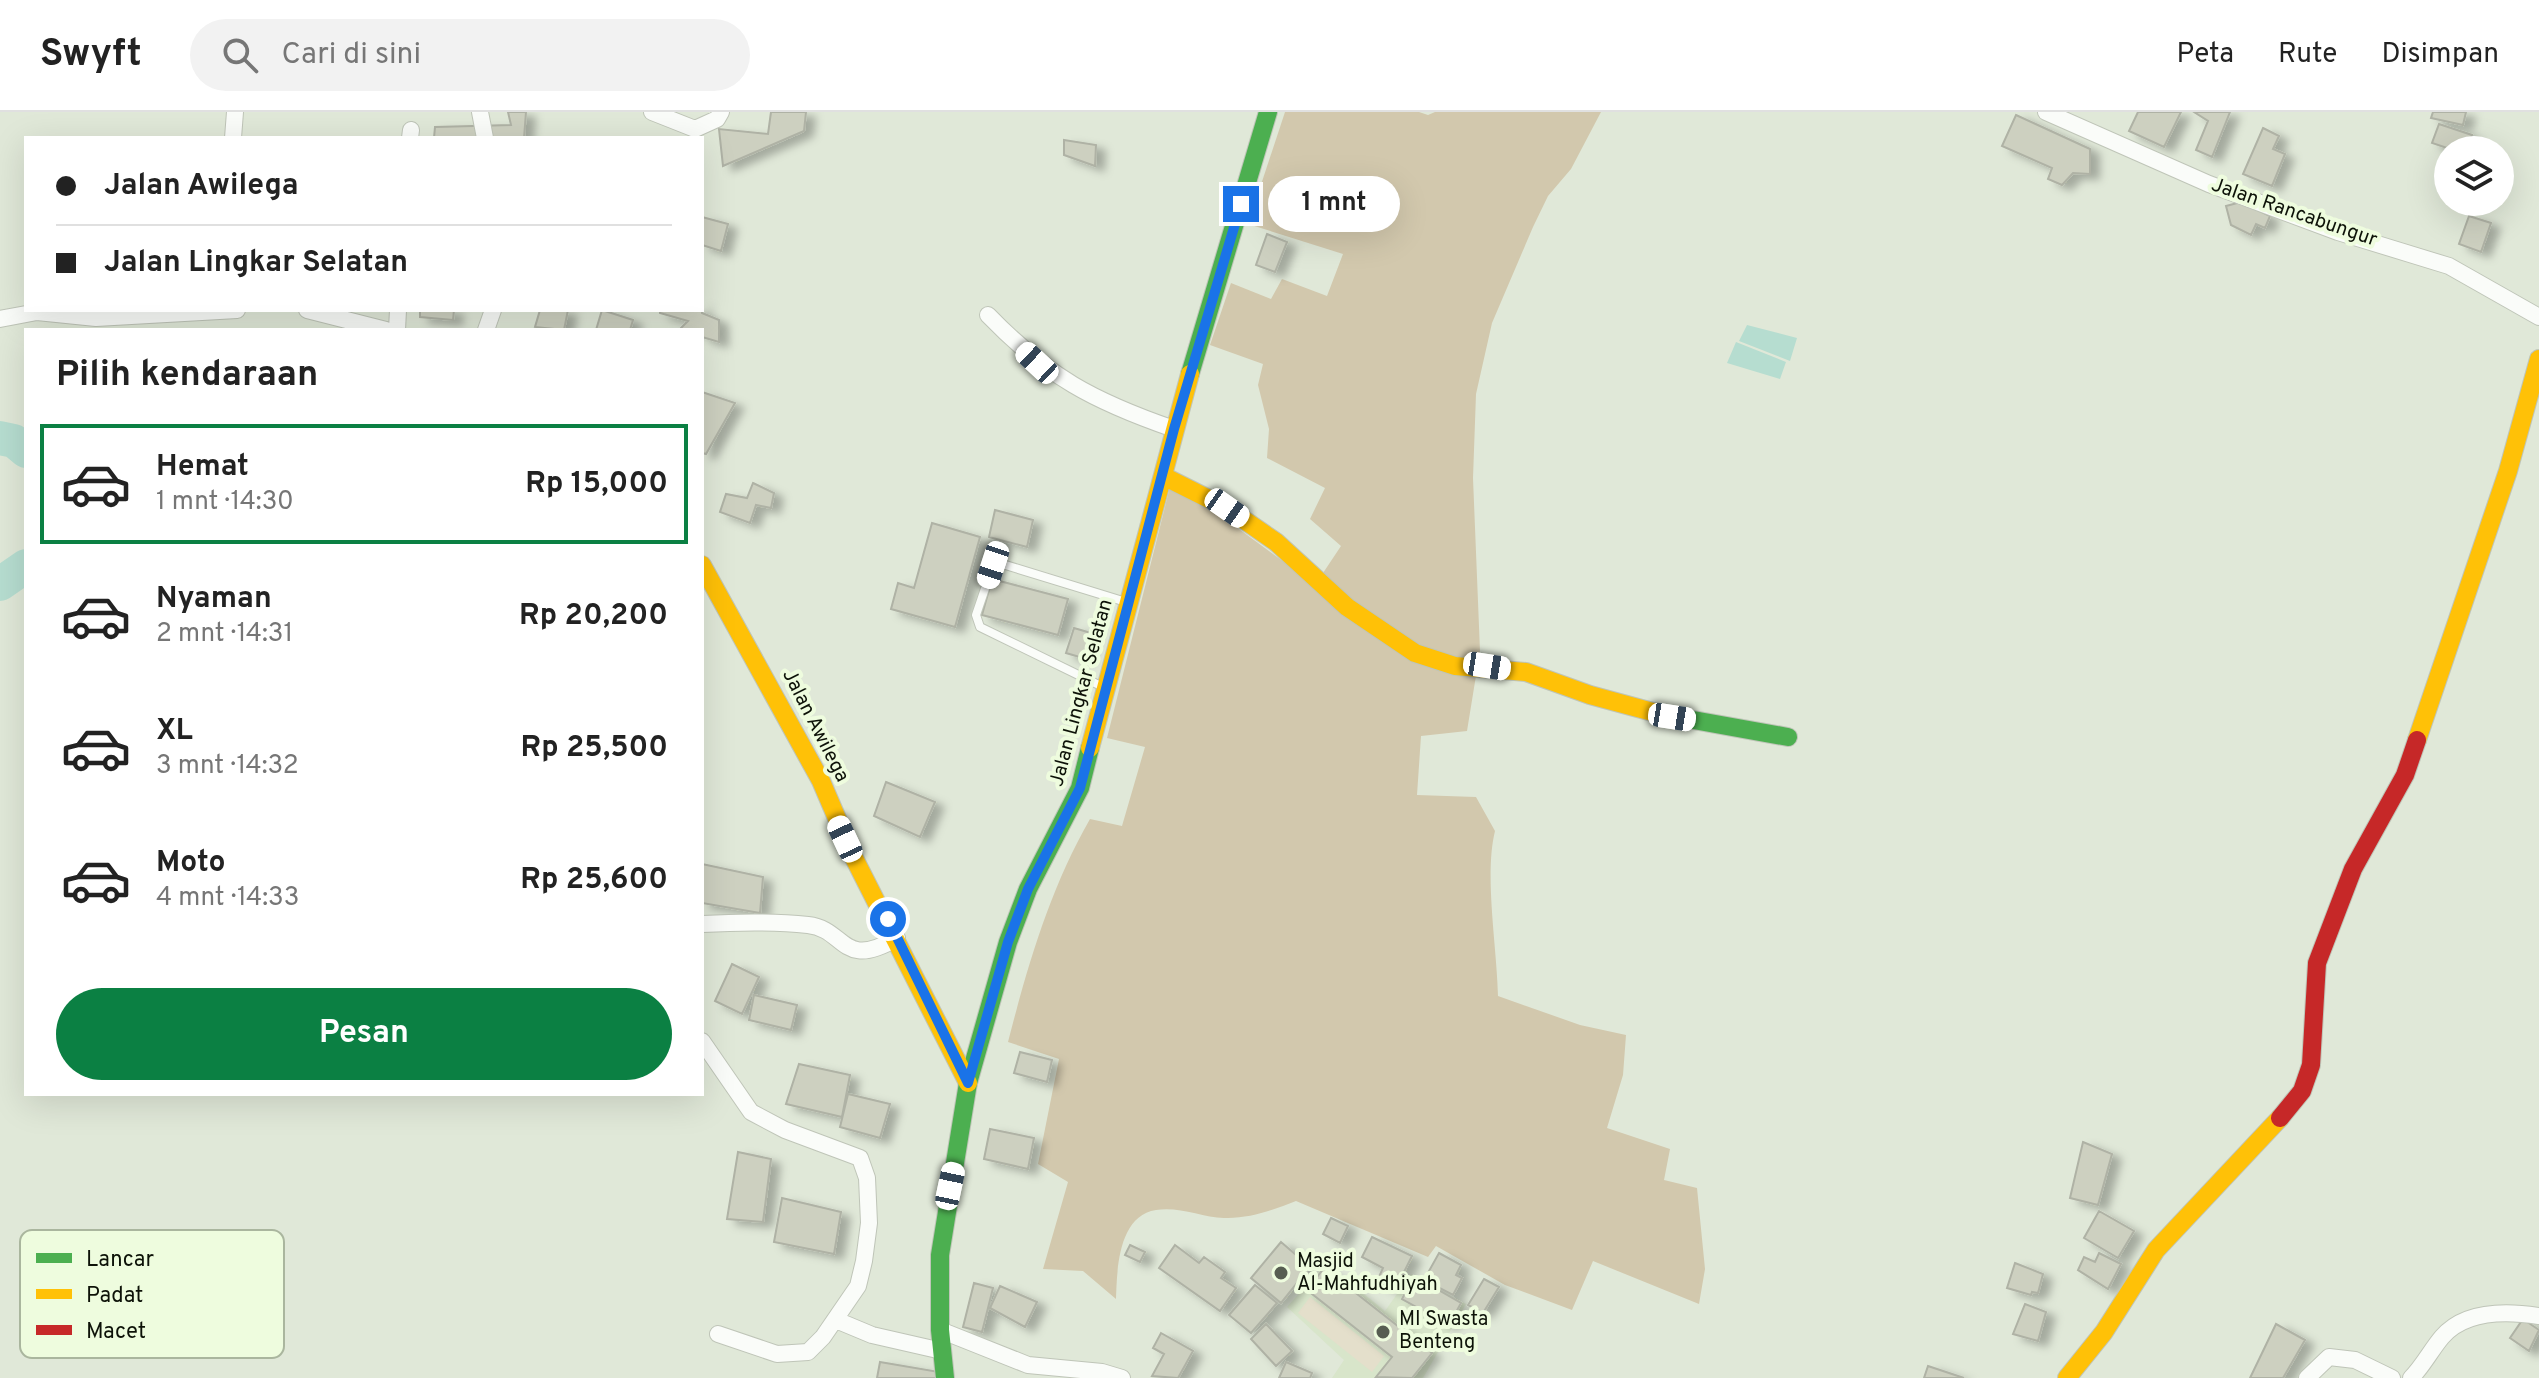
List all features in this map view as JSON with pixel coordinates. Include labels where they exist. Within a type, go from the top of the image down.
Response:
[{"type":"street","points":[[233,136],[235,112]]},
{"type":"street","points":[[480,112],[485,136]]},
{"type":"street","points":[[652,112],[680,131],[695,129],[717,119],[721,112]]},
{"type":"street","name":"Jalan Lingkar Selatan","points":[[945,1378],[940,1330],[940,1255],[968,1083],[1008,942],[1028,889],[1080,788],[1174,429],[1268,112]]},
{"type":"street","name":"Jalan Rancabungur","points":[[2046,112],[2209,184],[2338,232],[2449,266],[2539,317]]},
{"type":"street","points":[[0,319],[37,312],[96,318],[202,312]]},
{"type":"street","points":[[312,312],[343,326],[364,328]]},
{"type":"street","points":[[988,315],[1037,363],[1069,384],[1110,407],[1174,429]]},
{"type":"street","points":[[2067,1378],[2104,1332],[2156,1250],[2267,1134],[2302,1091],[2311,1065],[2317,963],[2353,869],[2405,775],[2508,471],[2539,359]]},
{"type":"street","points":[[1163,476],[1227,508],[1276,542],[1347,607],[1415,653],[1455,666],[1526,672],[1590,695],[1672,717],[1788,737]]},
{"type":"street","name":"Jalan Awilega","points":[[704,569],[797,735],[968,1083]]},
{"type":"street","points":[[704,924],[758,921],[812,925],[853,950],[882,946],[897,938]]},
{"type":"street","points":[[704,1044],[751,1112],[785,1130],[860,1158],[866,1169],[869,1223],[858,1286],[813,1348],[801,1354],[777,1354],[718,1334]]},
{"type":"street","points":[[2411,1378],[2444,1334],[2464,1321],[2481,1315],[2515,1312],[2539,1316]]},
{"type":"street","points":[[836,1320],[872,1335],[942,1351]]},
{"type":"street","points":[[940,1330],[1028,1365],[1102,1372],[1122,1378]]},
{"type":"street","points":[[2307,1378],[2329,1357],[2342,1357],[2392,1378]]},
{"type":"lane","points":[[1107,689],[980,627],[976,615],[993,565],[1008,562],[1129,603]]},
{"type":"shaded area","points":[[1285,112],[1419,112],[1428,115],[1435,112],[1601,112],[1571,169],[1548,196],[1492,323],[1476,394],[1473,478],[1480,651],[1467,731],[1421,736],[1417,795],[1476,797],[1495,831],[1491,890],[1498,996],[1580,1025],[1626,1035],[1623,1075],[1607,1128],[1670,1149],[1664,1180],[1697,1188],[1705,1269],[1699,1304],[1593,1261],[1572,1310],[1505,1285],[1436,1246],[1428,1257],[1296,1201],[1261,1213],[1233,1218],[1173,1209],[1143,1214],[1134,1222],[1122,1246],[1116,1299],[1083,1271],[1043,1269],[1068,1182],[1038,1164],[1059,1059],[1008,1042],[1042,928],[1076,845],[1090,819],[1122,826],[1145,747],[1107,738],[1170,487],[1224,518],[1315,585],[1341,546],[1310,519],[1325,488],[1267,458],[1269,429],[1258,385],[1263,364],[1210,345],[1231,283],[1271,299],[1282,279],[1327,296],[1343,254],[1248,224]]},
{"type":"shaded area","name":"MI Swasta Benteng","points":[[1326,1263],[1385,1311],[1411,1274],[1466,1304],[1423,1378],[1332,1378],[1344,1360],[1287,1307]]},
{"type":"shaded area","points":[[1310,1297],[1384,1356],[1372,1372],[1298,1313]]},
{"type":"water","points":[[1747,325],[1797,338],[1790,361],[1739,341]]},
{"type":"water","points":[[1736,342],[1786,362],[1780,379],[1727,363]]},
{"type":"building","points":[[508,112],[526,112],[524,136],[434,136],[435,127],[511,125]]},
{"type":"building","points":[[771,112],[806,112],[804,131],[723,166],[719,129],[768,134]]},
{"type":"building","points":[[2138,112],[2181,112],[2164,147],[2129,131]]},
{"type":"building","points":[[2194,112],[2230,112],[2212,157],[2196,150],[2208,121]]},
{"type":"building","points":[[2433,112],[2466,112],[2463,125],[2431,118]]},
{"type":"building","points":[[2016,115],[2090,149],[2090,174],[2073,173],[2062,185],[2048,179],[2052,168],[2002,146]]},
{"type":"building","points":[[2439,124],[2472,135],[2472,136],[2435,136]]},
{"type":"building","points":[[2263,128],[2279,136],[2273,149],[2285,154],[2272,186],[2243,174]]},
{"type":"building","points":[[1064,140],[1096,145],[1095,166],[1064,155]]},
{"type":"building","points":[[2241,202],[2270,216],[2265,228],[2256,224],[2251,235],[2231,225],[2226,206]]},
{"type":"building","points":[[2469,216],[2491,223],[2481,252],[2459,244]]},
{"type":"building","points":[[704,218],[728,224],[721,251],[704,246]]},
{"type":"building","points":[[1267,234],[1287,242],[1275,272],[1256,265]]},
{"type":"building","points":[[420,312],[454,312],[453,320],[420,317]]},
{"type":"building","points":[[539,312],[568,312],[564,328],[535,327]]},
{"type":"building","points":[[601,312],[633,320],[631,328],[597,328]]},
{"type":"building","points":[[702,312],[719,320],[719,342],[704,338],[704,328],[681,328],[688,321],[660,313]]},
{"type":"building","points":[[704,393],[735,403],[704,454]]},
{"type":"building","points":[[753,483],[774,493],[771,508],[756,505],[750,523],[720,512],[726,494],[747,498]]},
{"type":"building","points":[[995,510],[1033,520],[1027,547],[989,537]]},
{"type":"building","points":[[932,523],[980,537],[955,627],[891,609],[898,583],[914,588]]},
{"type":"building","points":[[992,579],[1068,599],[1058,635],[982,615]]},
{"type":"building","points":[[1074,628],[1091,633],[1083,658],[1066,653]]},
{"type":"building","points":[[886,782],[935,802],[920,837],[874,816]]},
{"type":"building","points":[[704,864],[763,877],[760,913],[704,903]]},
{"type":"building","points":[[732,964],[759,977],[742,1014],[715,1001]]},
{"type":"building","points":[[754,995],[797,1005],[791,1030],[749,1020]]},
{"type":"building","points":[[1020,1052],[1052,1060],[1047,1082],[1014,1073]]},
{"type":"building","points":[[799,1064],[850,1075],[842,1117],[786,1104]]},
{"type":"building","points":[[848,1094],[890,1104],[880,1138],[840,1127]]},
{"type":"building","points":[[990,1129],[1034,1138],[1028,1169],[984,1159]]},
{"type":"building","points":[[2083,1142],[2112,1154],[2098,1205],[2070,1198]]},
{"type":"building","points":[[738,1152],[771,1159],[763,1222],[727,1219]]},
{"type":"building","points":[[782,1198],[841,1212],[834,1254],[774,1242]]},
{"type":"building","points":[[2099,1211],[2134,1231],[2118,1258],[2084,1238]]},
{"type":"building","points":[[1331,1218],[1348,1226],[1340,1243],[1323,1234]]},
{"type":"building","points":[[1372,1237],[1412,1256],[1395,1290],[1377,1281],[1383,1268],[1362,1257]]},
{"type":"building","name":"Masjid Al-Mahfudhiyah","points":[[1281,1242],[1310,1267],[1281,1303],[1251,1278]]},
{"type":"building","points":[[1130,1245],[1145,1252],[1140,1262],[1125,1255]]},
{"type":"building","points":[[1175,1245],[1199,1263],[1204,1257],[1225,1272],[1221,1278],[1236,1288],[1220,1311],[1159,1268]]},
{"type":"building","points":[[1439,1253],[1461,1265],[1456,1275],[1462,1278],[1453,1295],[1424,1280]]},
{"type":"building","points":[[2099,1253],[2121,1264],[2108,1289],[2078,1270],[2084,1257],[2095,1262]]},
{"type":"building","points":[[2015,1263],[2043,1274],[2038,1293],[2032,1292],[2031,1295],[2007,1288]]},
{"type":"building","points":[[1324,1268],[1432,1353],[1412,1378],[1376,1377],[1392,1357],[1307,1290]]},
{"type":"building","points":[[1414,1276],[1461,1303],[1449,1325],[1402,1299]]},
{"type":"building","points":[[1484,1279],[1499,1287],[1483,1313],[1468,1305]]},
{"type":"building","points":[[974,1283],[993,1288],[982,1332],[963,1327]]},
{"type":"building","points":[[1255,1285],[1277,1303],[1251,1333],[1229,1315]]},
{"type":"building","points":[[1000,1286],[1037,1302],[1025,1327],[990,1308]]},
{"type":"building","points":[[2025,1304],[2046,1312],[2038,1341],[2013,1334]]},
{"type":"building","points":[[2523,1319],[2539,1330],[2529,1351],[2510,1338]]},
{"type":"building","points":[[1266,1324],[1292,1351],[1276,1366],[1251,1339]]},
{"type":"building","points":[[2276,1324],[2305,1340],[2283,1378],[2250,1378]]},
{"type":"building","points":[[1161,1333],[1193,1351],[1178,1378],[1152,1376],[1164,1354],[1153,1348]]},
{"type":"building","points":[[880,1362],[939,1372],[938,1378],[877,1378]]},
{"type":"building","points":[[1286,1362],[1312,1373],[1310,1378],[1279,1378]]},
{"type":"building","points":[[1928,1366],[1964,1378],[1924,1378]]},
{"type":"waterway","points":[[0,438],[14,441],[24,449]]},
{"type":"waterway","points":[[0,584],[24,567]]},
{"type":"traffic: fast","points":[[1190,374],[1268,112]]},
{"type":"traffic: fast","points":[[1660,714],[1788,737]]},
{"type":"traffic: fast","points":[[945,1378],[940,1330],[940,1255],[968,1083],[1008,942],[1028,889],[1080,788],[1090,748]]},
{"type":"traffic: slow","points":[[2417,740],[2508,471],[2539,359]]},
{"type":"traffic: slow","points":[[1090,748],[1190,374]]},
{"type":"traffic: slow","points":[[1163,476],[1227,508],[1276,542],[1347,607],[1415,653],[1455,666],[1526,672],[1590,695],[1660,714]]},
{"type":"traffic: slow","points":[[704,569],[821,781],[854,858],[968,1083]]},
{"type":"traffic: slow","points":[[2067,1378],[2104,1332],[2156,1250],[2280,1118]]},
{"type":"traffic: jam","points":[[2280,1118],[2302,1091],[2311,1065],[2317,963],[2353,869],[2405,775],[2417,740]]},
{"type":"place","name":"Masjid Al-Mahfudhiyah","points":[[1281,1273]]},
{"type":"place","name":"MI Swasta Benteng","points":[[1383,1332]]},
{"type":"route","points":[[888,919],[968,1083],[981,1046],[1008,942],[1028,889],[1080,788],[1174,429],[1241,204]]}]
